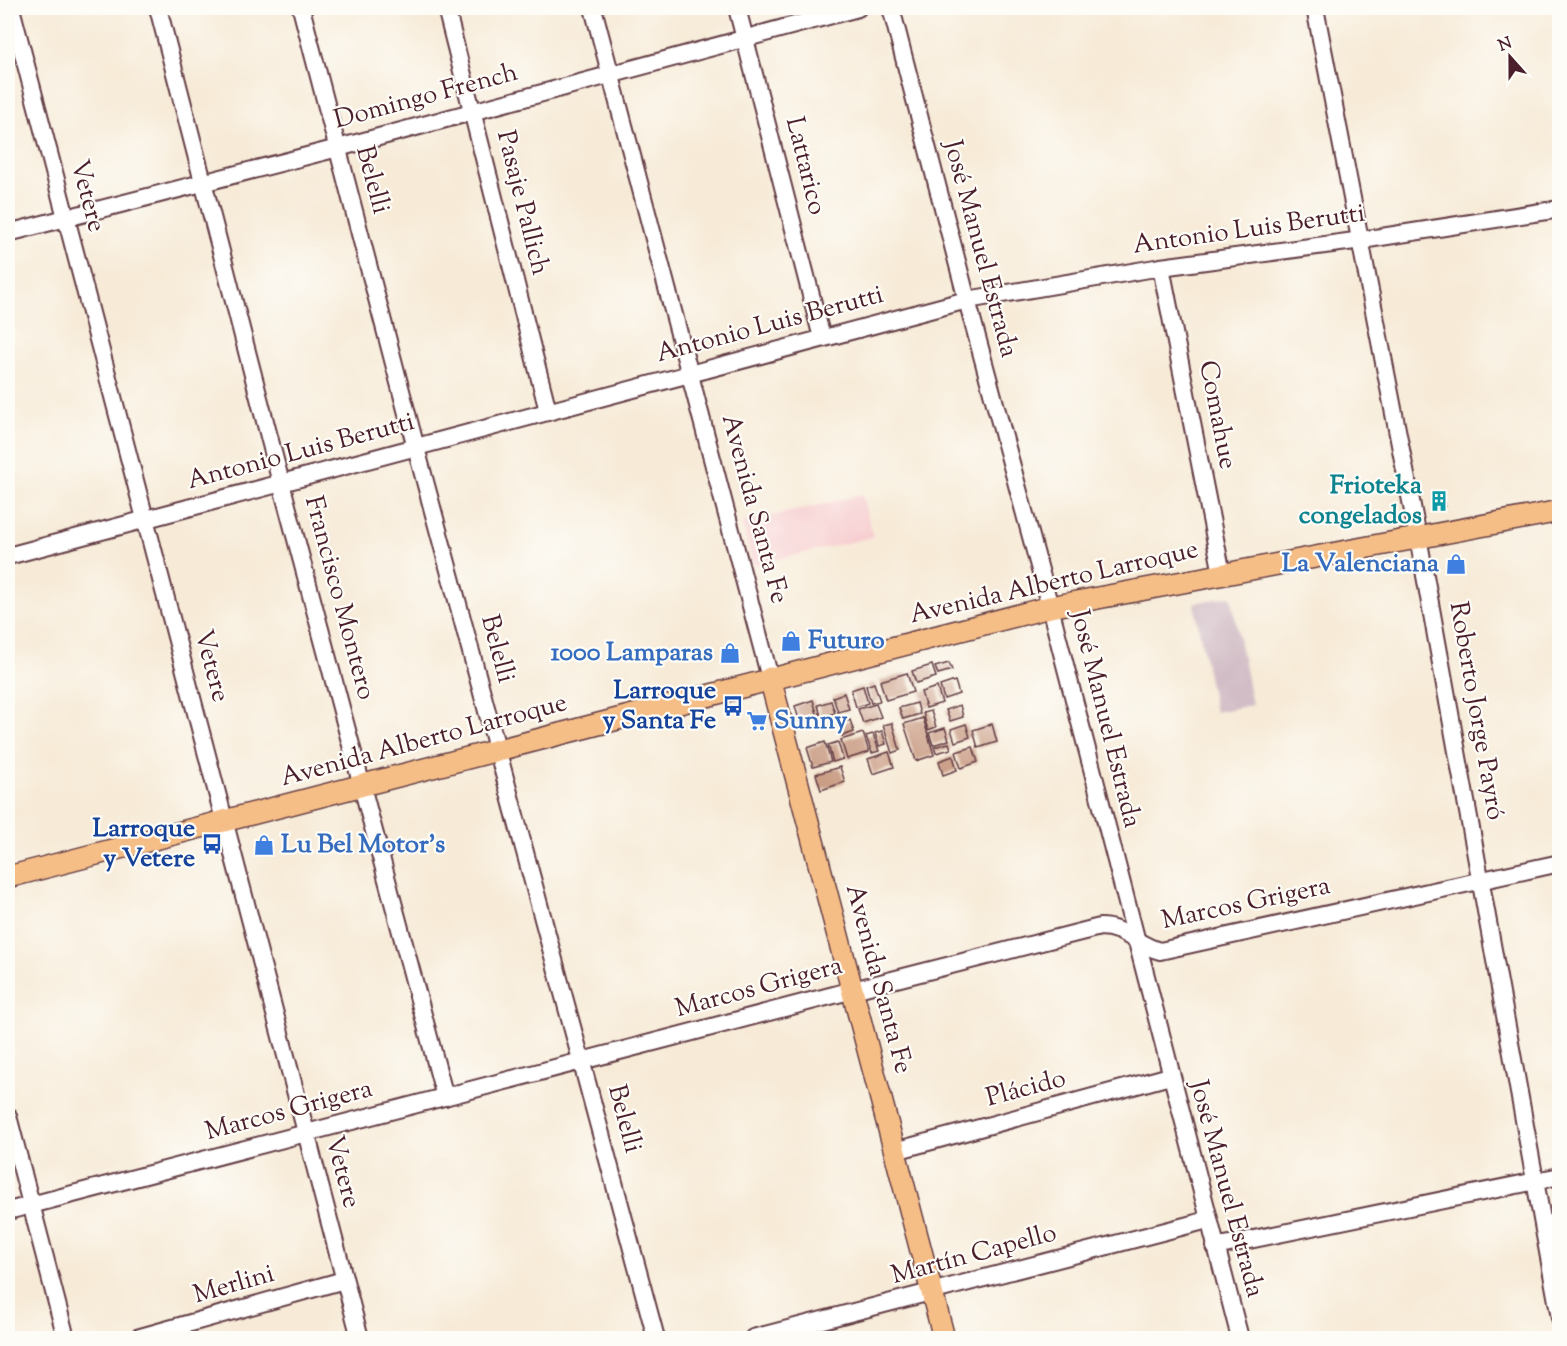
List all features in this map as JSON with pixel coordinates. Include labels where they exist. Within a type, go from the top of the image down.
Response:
[{"type":"main road","name":"Avenida Alberto Larroque","points":[[8,877],[1050,607],[1560,511]]},
{"type":"main road","name":"Avenida Santa Fe","points":[[770,678],[944,1338]]},
{"type":"street","name":"Vetere","points":[[11,8],[360,1338]]},
{"type":"street","name":"Francisco Montero","points":[[158,8],[281,483],[445,1097]]},
{"type":"street","name":"Belelli","points":[[301,8],[416,448],[656,1338]]},
{"type":"street","name":"Pasaje Pallich","points":[[446,8],[548,411]]},
{"type":"street","name":"Avenida Santa Fe","points":[[593,8],[770,678]]},
{"type":"street","name":"Lattarico","points":[[737,8],[822,338]]},
{"type":"street","name":"Domingo French","points":[[8,233],[338,148],[858,8]]},
{"type":"street","name":"José Manuel Estrada","points":[[891,8],[1240,1338]]},
{"type":"street","name":"Roberto Jorge Payró","points":[[1315,8],[1418,537],[1560,1318]]},
{"type":"street","name":"Antonio Luis Berutti","points":[[8,555],[967,300],[1161,267],[1362,240],[1560,208]]},
{"type":"street","name":"Comahue","points":[[1161,267],[1222,574]]},
{"type":"street","name":"Marcos Grigera","points":[[8,1211],[1100,927],[1119,929],[1151,949],[1160,951],[1560,863]]},
{"type":"street","name":"Plácido","points":[[895,1152],[1170,1076]]},
{"type":"street","points":[[8,1116],[66,1338]]},
{"type":"street","points":[[1215,1247],[1560,1176]]},
{"type":"street","name":"Martín Capello","points":[[753,1338],[1208,1220]]},
{"type":"street","name":"Merlini","points":[[137,1338],[344,1280]]},
{"type":"shaded area","points":[[862,495],[873,537],[753,565],[742,523]]},
{"type":"shaded area","points":[[1231,596],[1252,705],[1215,712],[1194,603]]},
{"type":"building","name":"Frioteka congelados","points":[[1442,494],[1445,507],[1439,508],[1436,506],[1434,495]]},
{"type":"building","points":[[949,663],[952,670],[938,674],[935,667]]},
{"type":"building","points":[[932,665],[936,677],[916,683],[912,671]]},
{"type":"building","points":[[907,673],[913,692],[886,700],[880,681]]},
{"type":"building","points":[[955,681],[959,694],[944,699],[940,686]]},
{"type":"building","points":[[874,683],[880,701],[871,703],[866,686]]},
{"type":"building","points":[[863,686],[868,703],[856,707],[851,690]]},
{"type":"building","points":[[937,687],[942,703],[926,708],[921,692]]},
{"type":"building","points":[[844,693],[849,709],[838,712],[833,697]]},
{"type":"building","points":[[813,700],[818,717],[800,723],[795,706]]},
{"type":"building","points":[[831,701],[835,713],[821,717],[818,705]]},
{"type":"building","points":[[917,703],[920,714],[903,719],[899,708]]},
{"type":"building","points":[[876,704],[881,717],[863,723],[858,709]]},
{"type":"building","points":[[960,705],[963,717],[950,721],[946,710]]},
{"type":"building","points":[[931,711],[936,727],[928,730],[923,713]]},
{"type":"building","points":[[923,718],[934,755],[916,761],[904,724]]},
{"type":"building","points":[[850,720],[854,732],[842,736],[838,724]]},
{"type":"building","points":[[892,723],[900,750],[892,753],[883,725]]},
{"type":"building","points":[[966,724],[970,737],[955,742],[951,729]]},
{"type":"building","points":[[992,724],[997,742],[978,748],[973,730]]},
{"type":"building","points":[[945,728],[949,740],[933,745],[929,733]]},
{"type":"building","points":[[882,731],[886,744],[879,746],[875,733]]},
{"type":"building","points":[[863,733],[869,752],[847,759],[841,740]]},
{"type":"building","points":[[873,734],[879,751],[872,753],[866,736]]},
{"type":"building","points":[[825,742],[831,762],[813,767],[807,748]]},
{"type":"building","points":[[838,742],[843,759],[833,762],[828,745]]},
{"type":"building","points":[[949,743],[951,749],[936,753],[934,747]]},
{"type":"building","points":[[973,747],[978,762],[961,768],[956,752]]},
{"type":"building","points":[[889,752],[894,767],[873,774],[868,759]]},
{"type":"building","points":[[953,756],[957,770],[943,775],[939,761]]},
{"type":"building","points":[[840,767],[845,782],[821,790],[816,774]]},
{"type":"place","name":"Frioteka congelados","points":[[1439,501]]},
{"type":"place","name":"La Valenciana","points":[[1456,564]]},
{"type":"place","name":"Futuro","points":[[791,641]]},
{"type":"place","name":"1000 Lamparas","points":[[730,653]]},
{"type":"place","name":"Larroque y Santa Fe","points":[[733,706]]},
{"type":"place","name":"Sunny","points":[[757,721]]},
{"type":"place","name":"Larroque y Vetere","points":[[212,844]]},
{"type":"place","name":"Lu Bel Motor's","points":[[264,845]]}]
